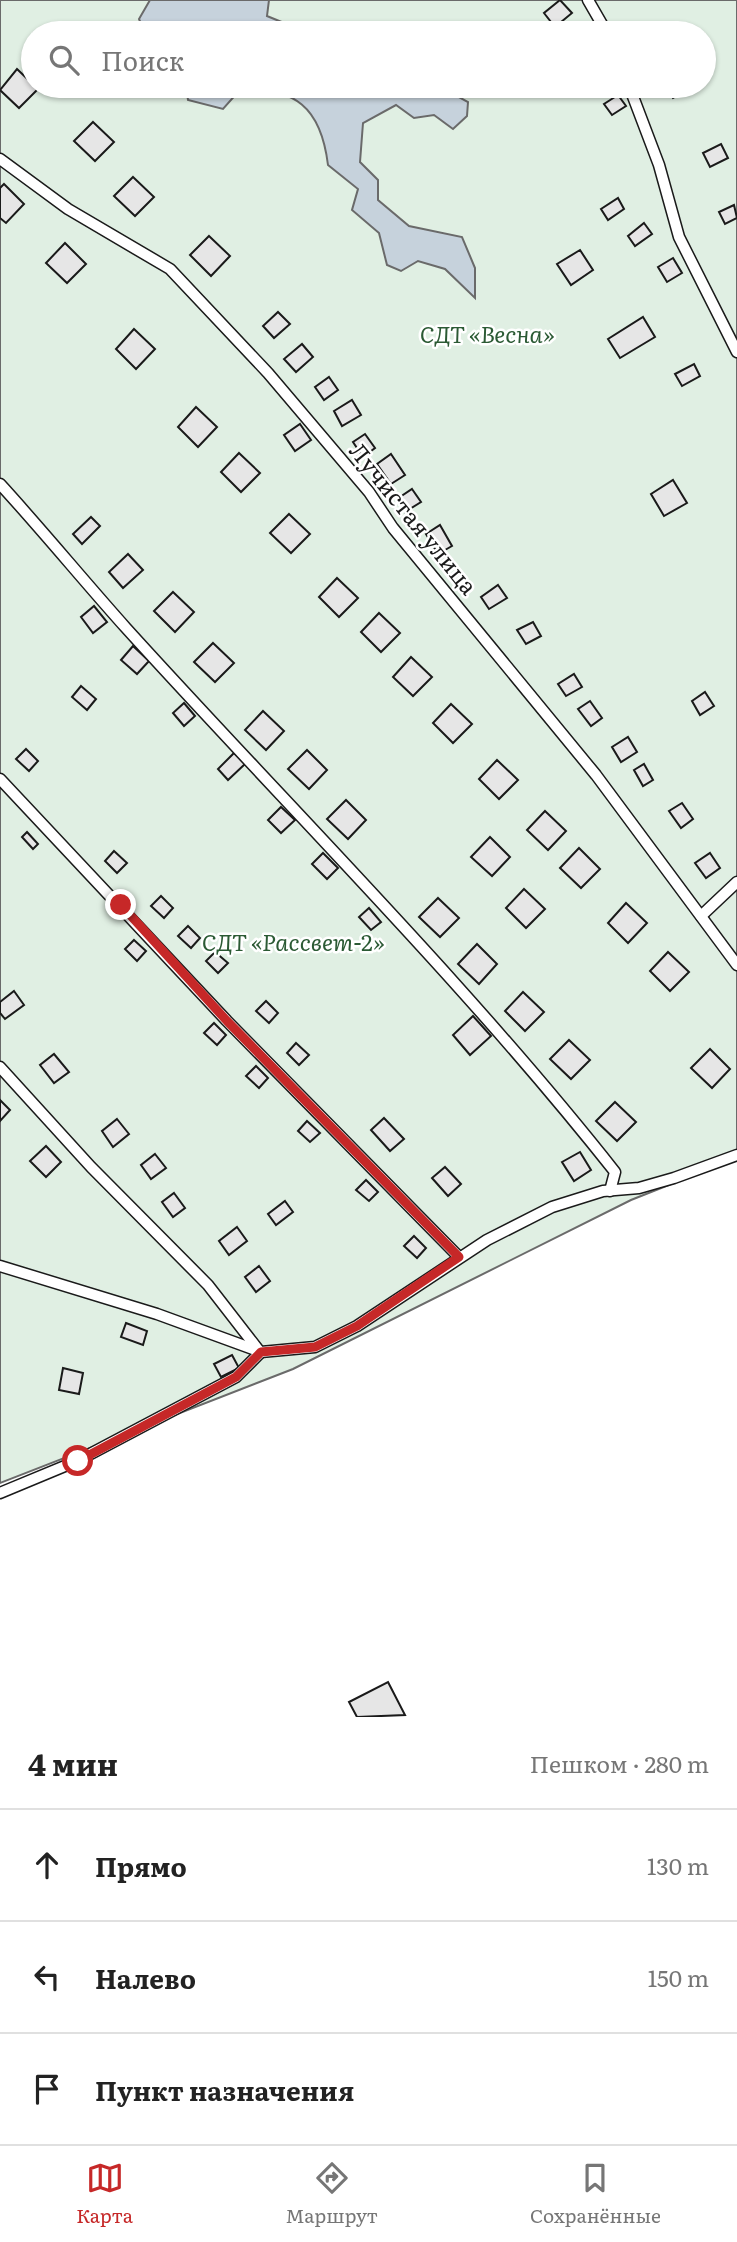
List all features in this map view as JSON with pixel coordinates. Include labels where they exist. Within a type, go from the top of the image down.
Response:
[{"type":"lane","points":[[588,0],[600,21]]},
{"type":"lane","points":[[634,98],[659,165],[680,237],[737,352]]},
{"type":"lane","name":"Лучистая улица","points":[[0,159],[68,209],[170,269],[268,373],[369,492],[393,528],[596,775],[737,965]]},
{"type":"lane","points":[[0,484],[126,627],[438,963],[559,1102],[615,1172],[610,1191]]},
{"type":"lane","points":[[0,779],[227,1021],[459,1257]]},
{"type":"lane","points":[[701,916],[737,881]]},
{"type":"lane","points":[[0,1067],[91,1167],[208,1285],[261,1352]]},
{"type":"lane","points":[[0,1266],[157,1314],[261,1352],[315,1347],[357,1326],[459,1257],[552,1207],[610,1191],[662,1182],[737,1155]]},
{"type":"lane","points":[[0,1493],[78,1461],[236,1377],[261,1352]]},
{"type":"green space","points":[[0,0],[737,0],[737,1158],[631,1200],[293,1369],[0,1483]]},
{"type":"shaded area","points":[[150,0],[269,0],[267,16],[279,21],[140,21]]},
{"type":"shaded area","points":[[188,98],[233,98],[223,109]]},
{"type":"shaded area","points":[[292,98],[461,98],[468,102],[467,116],[453,129],[434,115],[414,118],[396,105],[363,123],[360,162],[378,180],[378,200],[409,226],[462,237],[475,268],[475,298],[445,269],[418,261],[401,271],[387,265],[379,233],[352,210],[358,189],[328,165],[319,129],[302,104]]},
{"type":"building","points":[[560,0],[572,13],[562,21],[550,21],[544,13]]},
{"type":"building","points":[[17,69],[21,73],[21,98],[29,98],[19,108],[0,90]]},
{"type":"building","points":[[613,98],[620,98],[626,106],[612,115],[604,104]]},
{"type":"building","points":[[93,122],[114,142],[95,161],[74,141]]},
{"type":"building","points":[[721,144],[728,158],[710,167],[703,153]]},
{"type":"building","points":[[133,177],[154,197],[135,216],[114,196]]},
{"type":"building","points":[[4,184],[24,204],[6,223],[0,218],[0,188]]},
{"type":"building","points":[[618,198],[624,209],[608,220],[601,209]]},
{"type":"building","points":[[734,205],[737,218],[725,224],[719,212]]},
{"type":"building","points":[[644,223],[652,234],[635,246],[628,236]]},
{"type":"building","points":[[209,236],[230,256],[211,276],[190,255]]},
{"type":"building","points":[[65,243],[86,264],[67,283],[46,263]]},
{"type":"building","points":[[580,250],[593,270],[571,285],[557,264]]},
{"type":"building","points":[[673,258],[682,273],[667,282],[658,267]]},
{"type":"building","points":[[278,312],[290,324],[274,338],[263,326]]},
{"type":"building","points":[[643,317],[655,337],[620,358],[608,339]]},
{"type":"building","points":[[134,329],[155,349],[136,369],[116,349]]},
{"type":"building","points":[[302,344],[313,357],[296,372],[284,359]]},
{"type":"building","points":[[694,364],[700,376],[682,386],[675,374]]},
{"type":"building","points":[[329,377],[338,390],[324,400],[315,387]]},
{"type":"building","points":[[352,400],[361,415],[342,426],[334,411]]},
{"type":"building","points":[[196,407],[217,427],[198,447],[178,427]]},
{"type":"building","points":[[300,424],[311,440],[295,451],[284,435]]},
{"type":"building","points":[[365,434],[375,448],[363,457],[353,442]]},
{"type":"building","points":[[239,453],[260,473],[241,492],[221,472]]},
{"type":"building","points":[[391,454],[405,475],[391,484],[377,464]]},
{"type":"building","points":[[673,480],[687,503],[664,516],[651,494]]},
{"type":"building","points":[[412,489],[421,502],[405,512],[397,499]]},
{"type":"building","points":[[289,514],[310,534],[291,553],[270,533]]},
{"type":"building","points":[[91,517],[100,526],[82,544],[73,534]]},
{"type":"building","points":[[440,525],[452,546],[438,554],[426,534]]},
{"type":"building","points":[[128,554],[143,570],[123,588],[109,572]]},
{"type":"building","points":[[337,578],[358,598],[339,617],[319,597]]},
{"type":"building","points":[[498,585],[507,598],[489,609],[481,597]]},
{"type":"building","points":[[173,592],[194,612],[175,632],[154,611]]},
{"type":"building","points":[[94,606],[107,622],[93,633],[81,617]]},
{"type":"building","points":[[379,613],[400,633],[381,652],[361,632]]},
{"type":"building","points":[[533,622],[541,636],[526,644],[517,630]]},
{"type":"building","points":[[213,643],[234,663],[215,682],[194,662]]},
{"type":"building","points":[[133,646],[149,661],[137,674],[121,660]]},
{"type":"building","points":[[411,657],[432,677],[413,696],[393,677]]},
{"type":"building","points":[[574,674],[582,687],[566,696],[558,684]]},
{"type":"building","points":[[81,686],[96,699],[87,710],[72,697]]},
{"type":"building","points":[[705,692],[714,706],[700,715],[692,701]]},
{"type":"building","points":[[590,701],[602,718],[591,726],[578,709]]},
{"type":"building","points":[[184,703],[195,716],[184,726],[173,713]]},
{"type":"building","points":[[451,704],[472,724],[453,743],[433,723]]},
{"type":"building","points":[[263,711],[284,731],[266,750],[245,730]]},
{"type":"building","points":[[628,737],[637,752],[621,762],[612,747]]},
{"type":"building","points":[[26,749],[38,761],[29,771],[16,759]]},
{"type":"building","points":[[307,750],[327,770],[309,789],[288,769]]},
{"type":"building","points":[[234,753],[245,764],[228,780],[218,769]]},
{"type":"building","points":[[497,760],[518,780],[499,799],[479,779]]},
{"type":"building","points":[[644,764],[653,780],[643,786],[634,770]]},
{"type":"building","points":[[346,800],[366,820],[348,839],[327,819]]},
{"type":"building","points":[[682,803],[693,819],[681,828],[669,811]]},
{"type":"building","points":[[281,807],[295,820],[281,833],[268,820]]},
{"type":"building","points":[[545,811],[566,831],[548,850],[527,830]]},
{"type":"building","points":[[27,832],[38,844],[33,849],[22,837]]},
{"type":"building","points":[[490,837],[510,857],[492,876],[471,857]]},
{"type":"building","points":[[579,848],[600,869],[581,888],[560,868]]},
{"type":"building","points":[[114,851],[127,863],[117,873],[105,861]]},
{"type":"building","points":[[323,853],[338,868],[327,879],[312,864]]},
{"type":"building","points":[[710,853],[720,868],[706,878],[695,863]]},
{"type":"building","points":[[524,889],[545,909],[526,928],[506,908]]},
{"type":"building","points":[[161,896],[173,908],[164,918],[151,906]]},
{"type":"building","points":[[438,898],[459,918],[440,937],[419,917]]},
{"type":"building","points":[[626,903],[647,923],[628,943],[608,923]]},
{"type":"building","points":[[369,908],[381,922],[371,930],[359,917]]},
{"type":"building","points":[[188,926],[200,938],[191,948],[178,936]]},
{"type":"building","points":[[134,940],[146,951],[137,961],[125,949]]},
{"type":"building","points":[[477,944],[497,964],[479,984],[458,964]]},
{"type":"building","points":[[215,952],[228,963],[218,973],[206,961]]},
{"type":"building","points":[[668,952],[689,972],[670,991],[650,971]]},
{"type":"building","points":[[14,991],[24,1005],[5,1019],[0,1013],[0,1002]]},
{"type":"building","points":[[523,992],[544,1012],[525,1031],[505,1011]]},
{"type":"building","points":[[266,1001],[278,1013],[269,1023],[256,1011]]},
{"type":"building","points":[[473,1016],[491,1036],[470,1055],[453,1035]]},
{"type":"building","points":[[214,1023],[226,1035],[217,1045],[204,1033]]},
{"type":"building","points":[[569,1040],[590,1060],[571,1079],[550,1059]]},
{"type":"building","points":[[296,1043],[309,1055],[299,1065],[287,1053]]},
{"type":"building","points":[[710,1049],[730,1069],[712,1088],[691,1068]]},
{"type":"building","points":[[54,1054],[69,1072],[54,1083],[40,1065]]},
{"type":"building","points":[[256,1066],[268,1078],[259,1088],[246,1076]]},
{"type":"building","points":[[0,1100],[10,1110],[0,1121]]},
{"type":"building","points":[[615,1102],[636,1122],[617,1141],[596,1121]]},
{"type":"building","points":[[384,1118],[404,1139],[390,1151],[371,1130]]},
{"type":"building","points":[[117,1119],[129,1134],[113,1147],[102,1131]]},
{"type":"building","points":[[307,1121],[320,1133],[310,1142],[298,1131]]},
{"type":"building","points":[[46,1146],[61,1162],[46,1177],[30,1161]]},
{"type":"building","points":[[580,1152],[591,1170],[574,1181],[562,1162]]},
{"type":"building","points":[[155,1154],[166,1168],[151,1179],[141,1165]]},
{"type":"building","points":[[445,1167],[461,1184],[448,1196],[432,1178]]},
{"type":"building","points":[[366,1180],[378,1192],[369,1201],[356,1190]]},
{"type":"building","points":[[174,1193],[185,1208],[173,1217],[162,1202]]},
{"type":"building","points":[[285,1201],[293,1212],[276,1225],[268,1214]]},
{"type":"building","points":[[237,1227],[247,1241],[229,1255],[219,1241]]},
{"type":"building","points":[[414,1236],[426,1248],[417,1258],[404,1246]]},
{"type":"building","points":[[259,1266],[270,1281],[256,1292],[245,1277]]},
{"type":"building","points":[[126,1323],[147,1331],[143,1345],[121,1337]]},
{"type":"building","points":[[232,1355],[239,1368],[221,1377],[214,1364]]},
{"type":"building","points":[[63,1368],[83,1373],[79,1394],[59,1390]]},
{"type":"building","points":[[388,1682],[405,1715],[357,1717],[349,1702]]},
{"type":"route","points":[[78,1461],[236,1377],[261,1352],[315,1347],[357,1326],[459,1257],[348,1141],[227,1021],[121,905]]},
{"type":"park label","name":"СДТ «Весна»","points":[[487,335]]},
{"type":"park label","name":"СДТ «Рассвет-2»","points":[[293,943]]}]
